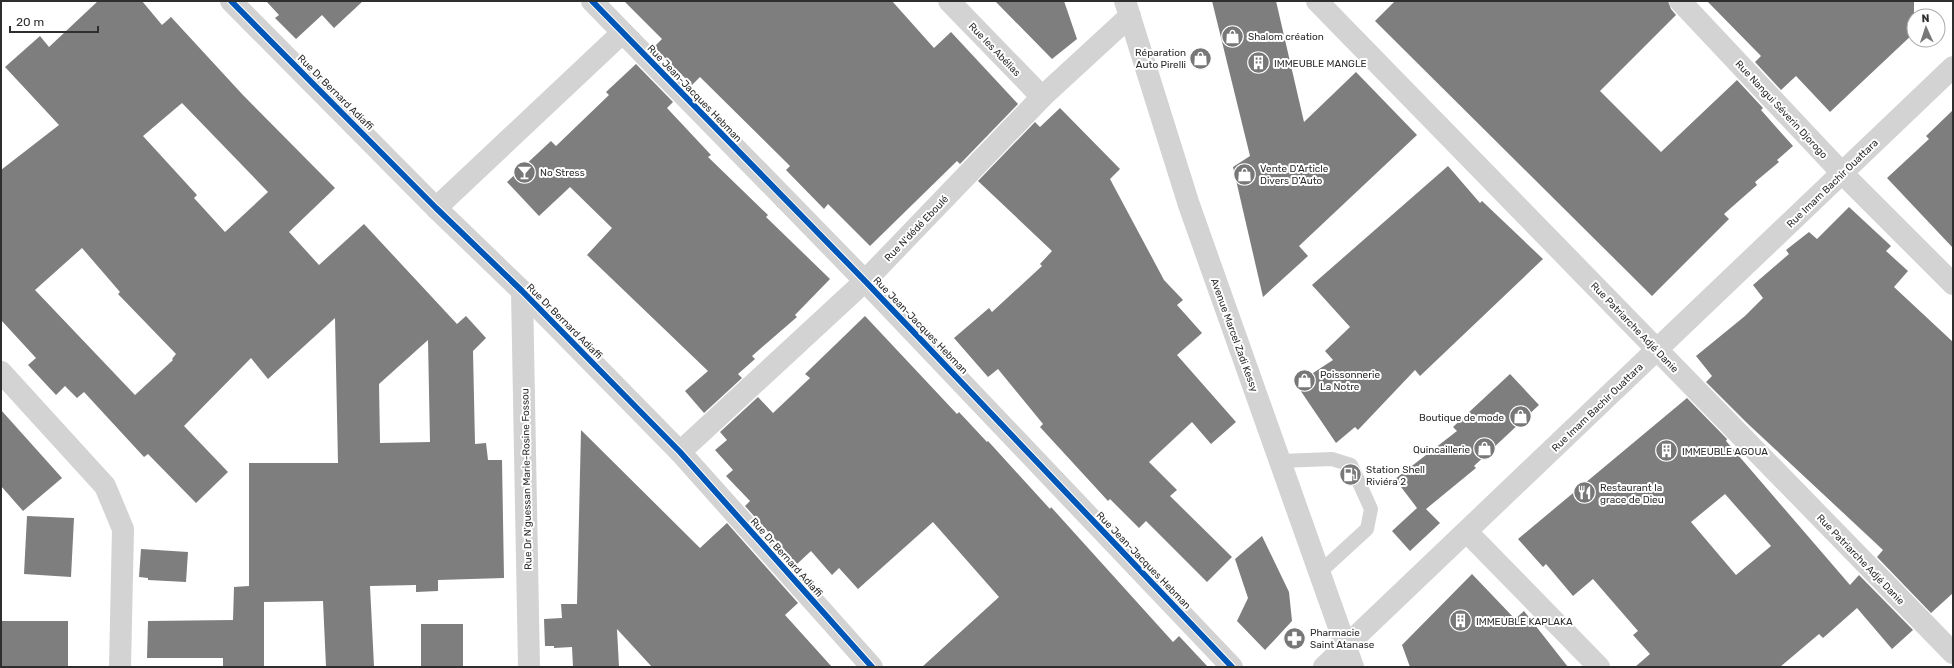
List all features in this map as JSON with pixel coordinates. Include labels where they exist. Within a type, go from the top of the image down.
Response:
[{"type":"street","name":"Rue Dr Bernard Adiaffi","points":[[231,1],[436,208],[522,291],[680,452],[872,667]]},
{"type":"street","name":"Rue Jean-Jacques Hebman","points":[[592,1],[865,281],[1232,667]]},
{"type":"street","name":"Rue les Abélias","points":[[949,1],[1042,97]]},
{"type":"street","name":"Rue Patriarche Adjé Danie","points":[[1316,1],[1953,653]]},
{"type":"street","name":"Rue Nangui Séverin Djorogo","points":[[1680,1],[1842,173],[1953,284]]},
{"type":"street","name":"Rue N'dédé Eboulé","points":[[680,452],[865,281],[1127,8]]},
{"type":"street","name":"Avenue Marcel Zadi Kessy","points":[[1127,8],[1189,205],[1349,657]]},
{"type":"street","points":[[436,208],[622,33]]},
{"type":"street","name":"Rue Imam Bachir Ouattara","points":[[1324,667],[1349,657],[1467,532],[1953,67]]},
{"type":"street","name":"Rue Dr N'guessan Marie-Rosine Fossou","points":[[522,291],[529,667]]},
{"type":"street","points":[[1,372],[105,486],[122,529],[120,667]]},
{"type":"street","points":[[1467,532],[1599,667]]},
{"type":"lane","points":[[1280,461],[1332,459],[1351,465],[1371,509],[1367,529],[1319,573]]},
{"type":"building","points":[[98,1],[142,1],[162,25],[171,17],[242,94],[335,188],[289,232],[319,265],[364,224],[457,324],[466,316],[486,338],[473,351],[475,444],[486,443],[488,460],[502,460],[504,578],[438,580],[438,591],[416,592],[416,585],[370,586],[374,666],[326,667],[323,601],[264,602],[264,667],[223,667],[223,658],[147,658],[148,621],[233,620],[234,587],[249,586],[249,463],[338,463],[335,318],[268,379],[251,358],[184,426],[228,472],[196,503],[148,454],[144,457],[84,392],[77,398],[65,386],[56,395],[28,365],[36,358],[1,320],[1,170],[59,125],[5,67],[40,36],[49,47]],"holes":[[[182,103],[268,192],[225,232],[194,198],[197,195],[143,136]],[[82,248],[120,292],[118,294],[176,354],[172,359],[173,360],[135,395],[35,290]],[[428,340],[430,442],[380,443],[379,384]]]},
{"type":"building","points":[[266,1],[363,1],[334,28],[322,15],[296,39],[275,18],[279,15]]},
{"type":"building","points":[[624,1],[892,1],[934,48],[951,32],[1018,104],[960,164],[957,161],[870,246],[828,204],[824,209],[786,170],[790,166],[700,77],[692,85],[654,47],[662,39]]},
{"type":"building","points":[[995,1],[1064,1],[1077,39],[1052,59]]},
{"type":"building","points":[[1212,1],[1276,1],[1304,122],[1356,72],[1417,135],[1299,246],[1308,256],[1263,297],[1233,167],[1250,156]]},
{"type":"building","points":[[1395,1],[1668,1],[1671,9],[1676,15],[1600,91],[1661,152],[1737,80],[1763,108],[1761,110],[1793,146],[1777,160],[1779,162],[1755,182],[1757,185],[1724,214],[1729,219],[1652,296],[1375,21]]},
{"type":"building","points":[[1707,1],[1914,1],[1914,8],[1906,8],[1906,41],[1830,112],[1796,76],[1781,90],[1755,62],[1761,56]]},
{"type":"building","points":[[636,64],[673,102],[667,108],[711,155],[708,157],[768,215],[766,217],[830,279],[795,315],[797,317],[752,356],[755,359],[738,374],[742,378],[704,413],[685,391],[708,371],[587,255],[612,228],[570,187],[539,216],[507,182],[551,141],[556,146],[609,95],[606,92]]},
{"type":"building","points":[[1060,108],[1120,169],[1110,179],[1164,280],[1183,300],[1177,305],[1202,333],[1177,355],[1236,422],[1211,444],[1192,422],[1149,462],[1177,490],[1170,496],[1232,557],[1207,582],[1146,521],[1139,528],[1110,499],[1108,501],[1040,427],[1043,424],[998,369],[988,377],[954,338],[989,308],[992,312],[1042,266],[1040,264],[1052,251],[978,181],[1035,122],[1040,127]]},
{"type":"building","points":[[1953,110],[1953,248],[1887,178],[1929,139],[1926,136]]},
{"type":"building","points":[[1448,166],[1480,203],[1482,201],[1543,259],[1420,376],[1415,370],[1358,430],[1355,427],[1336,443],[1296,384],[1333,360],[1325,351],[1350,327],[1312,285]]},
{"type":"building","points":[[1849,207],[1891,246],[1886,251],[1908,271],[1894,287],[1953,342],[1953,593],[1931,613],[1877,557],[1883,550],[1747,423],[1706,382],[1712,376],[1696,356],[1745,316],[1763,298],[1753,285],[1789,254],[1786,250],[1809,232],[1817,239]]},
{"type":"building","points":[[865,316],[957,414],[959,412],[987,442],[988,441],[1050,509],[1051,507],[1173,642],[1179,636],[1208,667],[922,667],[999,597],[933,522],[858,589],[839,568],[832,575],[811,551],[797,564],[745,506],[750,501],[726,476],[733,470],[715,450],[727,440],[720,432],[758,397],[773,413],[810,378],[805,374]]},
{"type":"building","points":[[1510,374],[1539,405],[1474,466],[1476,468],[1426,509],[1440,523],[1410,551],[1392,531],[1417,508],[1395,479],[1457,431],[1453,427]]},
{"type":"building","points":[[1687,398],[1727,439],[1726,441],[1850,585],[1859,575],[1913,630],[1892,649],[1857,608],[1823,638],[1819,634],[1780,667],[1635,667],[1650,654],[1633,635],[1638,631],[1593,579],[1573,596],[1546,564],[1543,567],[1518,539]],"holes":[[[1725,494],[1771,546],[1736,575],[1691,522]]]},
{"type":"building","points":[[1,410],[62,478],[23,511],[1,486]]},
{"type":"building","points":[[581,430],[700,548],[727,523],[798,603],[785,615],[832,667],[652,667],[617,629],[619,667],[573,667],[572,647],[554,648],[554,646],[545,646],[544,619],[562,618],[561,604],[577,604]]},
{"type":"building","points":[[27,516],[74,518],[71,577],[24,574]]},
{"type":"building","points":[[1262,536],[1289,592],[1292,621],[1265,650],[1237,621],[1248,598],[1235,559]]},
{"type":"building","points":[[141,549],[188,552],[186,582],[148,580],[148,578],[139,577]]},
{"type":"building","points":[[1472,574],[1515,619],[1524,611],[1568,667],[1410,667],[1402,645]]},
{"type":"building","points":[[1,621],[68,621],[68,666],[1,667]]},
{"type":"building","points":[[421,624],[463,624],[463,667],[421,667]]},
{"type":"cycle path","points":[[231,1],[436,208],[522,291],[680,452],[872,667]]},
{"type":"cycle path","points":[[592,1],[865,281],[1232,667]]},
{"type":"place","name":"Shalom création","points":[[1232,36]]},
{"type":"place","name":"Réparation Auto Pirelli","points":[[1201,58]]},
{"type":"place","name":"IMMEUBLE MANGLE","points":[[1259,63]]},
{"type":"place","name":"No Stress","points":[[524,172]]},
{"type":"place","name":"Vente D'Article Divers D'Auto","points":[[1245,174]]},
{"type":"place","name":"Poissonnerie La Notre","points":[[1305,380]]},
{"type":"place","name":"Boutique de mode","points":[[1520,417]]},
{"type":"place","name":"Quincaillerie","points":[[1485,449]]},
{"type":"place","name":"IMMEUBLE AGOUA","points":[[1667,451]]},
{"type":"place","name":"Station Shell Riviéra 2","points":[[1351,475]]},
{"type":"place","name":"Restaurant la grace de Dieu","points":[[1584,493]]},
{"type":"place","name":"IMMEUBLE KAPLAKA","points":[[1460,621]]},
{"type":"place","name":"Pharmacie Saint Atanase","points":[[1294,638]]}]
